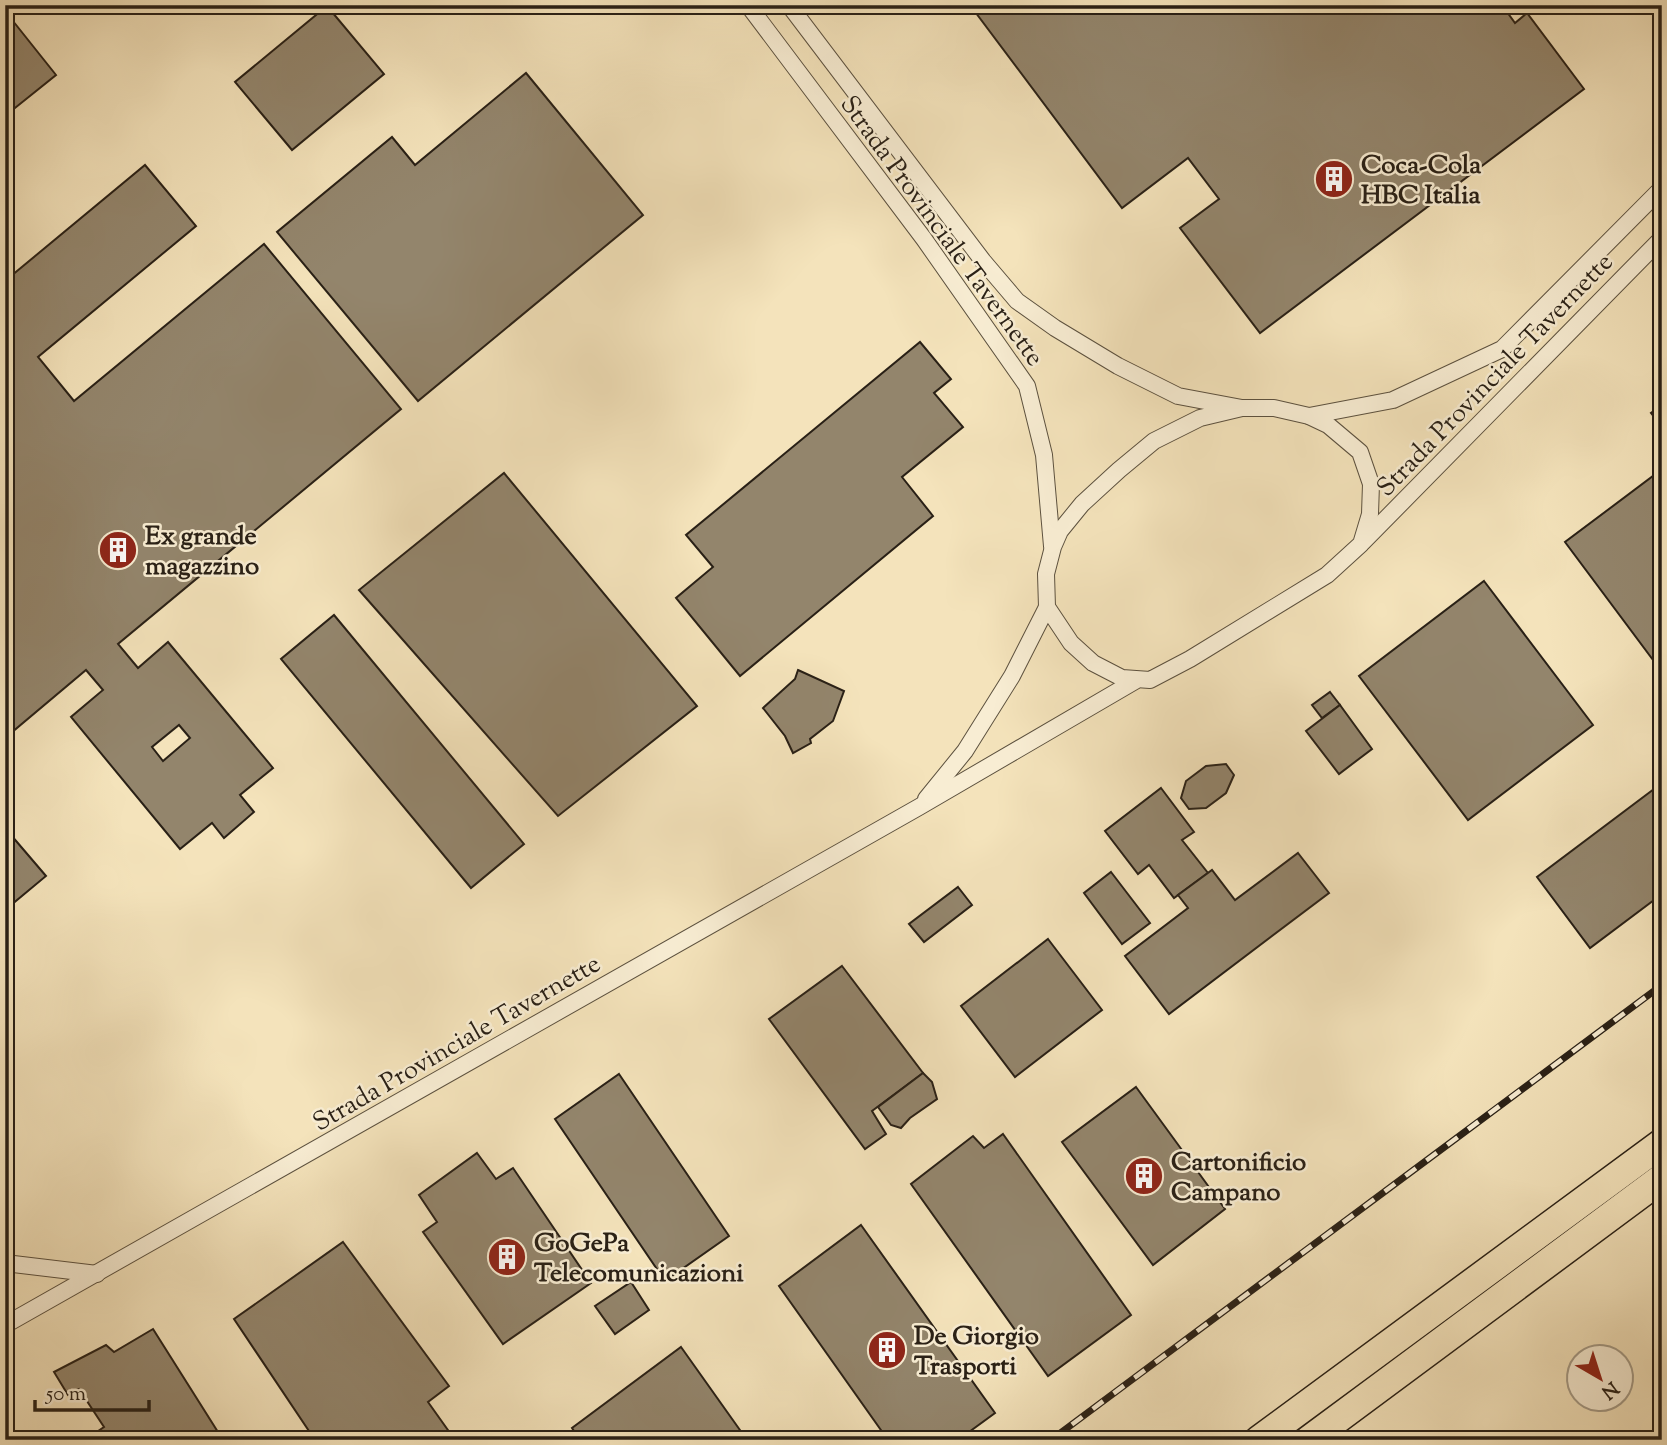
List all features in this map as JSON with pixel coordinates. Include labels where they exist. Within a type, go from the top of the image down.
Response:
[{"type":"highway","points":[[1259,1440],[1662,1143]]},
{"type":"highway","points":[[1309,1440],[1662,1178]]},
{"type":"street","name":"Strada Provinciale Tavernette","points":[[748,5],[924,239],[1027,386],[1044,455],[1053,547]]},
{"type":"street","name":"Strada Provinciale Tavernette","points":[[789,5],[1017,301],[1055,328],[1118,366],[1178,396],[1241,408]]},
{"type":"street","name":"Strada Provinciale Tavernette","points":[[1309,416],[1393,400],[1502,349],[1662,188]]},
{"type":"street","name":"Strada Provinciale Tavernette","points":[[5,1325],[919,807],[1135,681],[1150,680],[1190,659],[1327,575],[1362,544],[1662,238]]},
{"type":"street","points":[[1135,681],[1122,678],[1093,663],[1071,643],[1047,607],[1046,573],[1060,531],[1082,504],[1154,441],[1200,418],[1241,408],[1274,408],[1309,416],[1328,425],[1360,452],[1371,484],[1370,514],[1362,544]]},
{"type":"street","name":"Strada Provinciale Tavernette","points":[[919,807],[965,751],[1012,676],[1047,607]]},
{"type":"street","points":[[5,1263],[97,1274]]},
{"type":"building","points":[[151,5],[168,5],[158,13]]},
{"type":"building","name":"Coca-Cola HBC Italia","points":[[970,5],[1502,5],[1515,23],[1527,13],[1584,89],[1260,333],[1180,228],[1219,199],[1188,158],[1122,208]]},
{"type":"building","points":[[327,6],[384,74],[292,150],[235,82]]},
{"type":"building","points":[[5,11],[56,75],[5,116]]},
{"type":"building","points":[[526,73],[643,215],[418,401],[277,232],[392,137],[415,165]]},
{"type":"building","name":"Ex grande magazzino","points":[[145,165],[196,226],[38,357],[74,401],[264,244],[401,409],[118,644],[138,668],[168,642],[273,768],[240,795],[254,812],[224,838],[212,823],[180,849],[71,717],[103,690],[86,670],[5,738],[5,458],[13,452],[5,442],[5,281]],"holes":[[[179,725],[190,738],[163,761],[152,747]]]},
{"type":"building","points":[[920,342],[951,379],[934,393],[963,427],[902,477],[933,516],[740,676],[676,598],[713,567],[686,535]]},
{"type":"building","points":[[1662,405],[1662,427],[1651,413]]},
{"type":"building","points":[[504,473],[697,706],[558,816],[359,590]]},
{"type":"building","points":[[1653,476],[1662,488],[1662,672],[1565,542]]},
{"type":"building","points":[[1484,581],[1593,725],[1468,820],[1359,676]]},
{"type":"building","points":[[334,615],[524,844],[471,888],[281,659]]},
{"type":"building","points":[[798,670],[844,691],[833,721],[810,739],[811,743],[793,753],[785,736],[763,708],[795,679]]},
{"type":"building","points":[[1330,692],[1340,705],[1322,718],[1312,705]]},
{"type":"building","points":[[1340,705],[1372,749],[1339,774],[1306,731]]},
{"type":"building","points":[[1226,764],[1234,775],[1226,793],[1206,808],[1189,809],[1181,798],[1186,781],[1206,766]]},
{"type":"building","points":[[1662,783],[1662,894],[1590,948],[1537,877]]},
{"type":"building","points":[[1161,788],[1194,832],[1182,840],[1208,873],[1174,898],[1149,865],[1138,874],[1105,831]]},
{"type":"building","points":[[5,828],[46,876],[5,910]]},
{"type":"building","points":[[1298,853],[1329,893],[1169,1014],[1125,956],[1188,908],[1178,895],[1212,870],[1235,900]]},
{"type":"building","points":[[1111,872],[1150,923],[1122,944],[1084,893]]},
{"type":"building","points":[[958,887],[972,905],[924,942],[909,924]]},
{"type":"building","points":[[1048,939],[1102,1010],[1015,1077],[961,1006]]},
{"type":"building","points":[[842,966],[923,1073],[872,1111],[886,1134],[865,1149],[769,1019]]},
{"type":"building","points":[[923,1073],[932,1082],[937,1099],[910,1118],[901,1128],[891,1125],[878,1107]]},
{"type":"building","points":[[619,1074],[729,1236],[665,1281],[555,1119]]},
{"type":"building","name":"Cartonificio Campano","points":[[1136,1087],[1225,1209],[1153,1265],[1062,1142]]},
{"type":"building","points":[[1003,1134],[1131,1315],[1048,1376],[911,1184],[973,1136],[984,1148]]},
{"type":"building","name":"GoGePa Telecomunicazioni","points":[[477,1153],[496,1179],[513,1168],[591,1283],[503,1344],[423,1232],[437,1222],[419,1195]]},
{"type":"building","name":"De Giorgio Trasporti","points":[[861,1225],[995,1413],[958,1440],[888,1440],[779,1286]]},
{"type":"building","points":[[343,1242],[449,1386],[428,1402],[455,1440],[315,1440],[234,1319]]},
{"type":"building","points":[[631,1282],[649,1310],[615,1334],[595,1306]]},
{"type":"building","points":[[153,1329],[223,1440],[85,1440],[104,1427],[79,1389],[68,1395],[54,1372],[106,1345],[114,1352]]},
{"type":"building","points":[[681,1347],[747,1440],[580,1440],[572,1428]]},
{"type":"railway","points":[[1051,1440],[1662,985]]},
{"type":"place","name":"Coca-Cola HBC Italia","points":[[1334,179]]},
{"type":"place","name":"Ex grande magazzino","points":[[118,550]]},
{"type":"place","name":"Cartonificio Campano","points":[[1144,1176]]},
{"type":"place","name":"GoGePa Telecomunicazioni","points":[[507,1257]]},
{"type":"place","name":"De Giorgio Trasporti","points":[[887,1350]]}]
